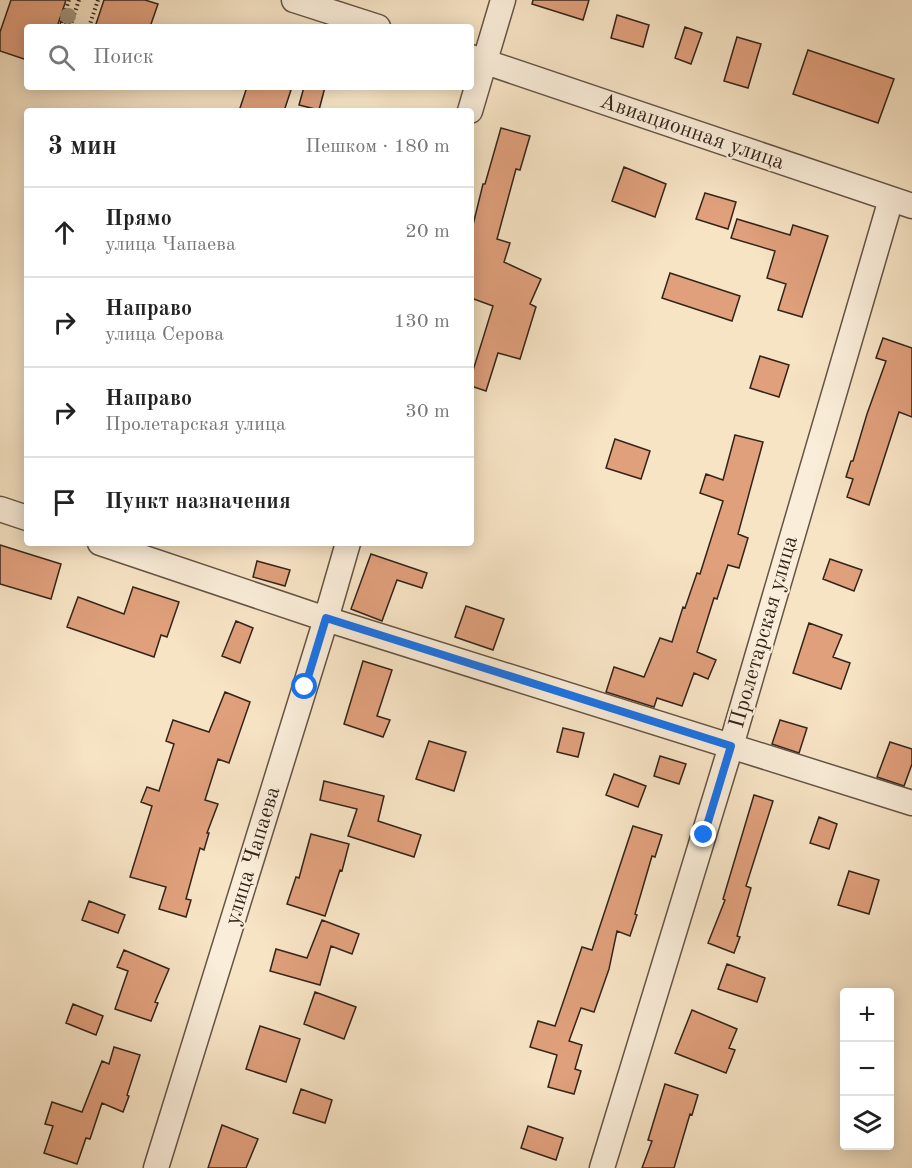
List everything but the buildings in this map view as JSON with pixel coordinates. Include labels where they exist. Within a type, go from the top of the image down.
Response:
[{"type":"street","points":[[294,0],[369,24]]},
{"type":"street","points":[[474,81],[477,59],[503,0]]},
{"type":"street","name":"Авиационная улица","points":[[477,59],[901,202]]},
{"type":"street","points":[[470,108],[473,90]]},
{"type":"street","name":"Пролетарская улица","points":[[602,1168],[901,202]]},
{"type":"street","points":[[0,509],[24,517]]},
{"type":"street","points":[[109,546],[326,618],[912,803]]},
{"type":"street","name":"улица Чапаева","points":[[156,1168],[347,546]]},
{"type":"path","points":[[60,24],[69,0]]},
{"type":"path","points":[[71,24],[79,0]]},
{"type":"path","points":[[90,24],[98,0]]},
{"type":"route","points":[[305,687],[326,618],[731,746],[704,835]]}]
